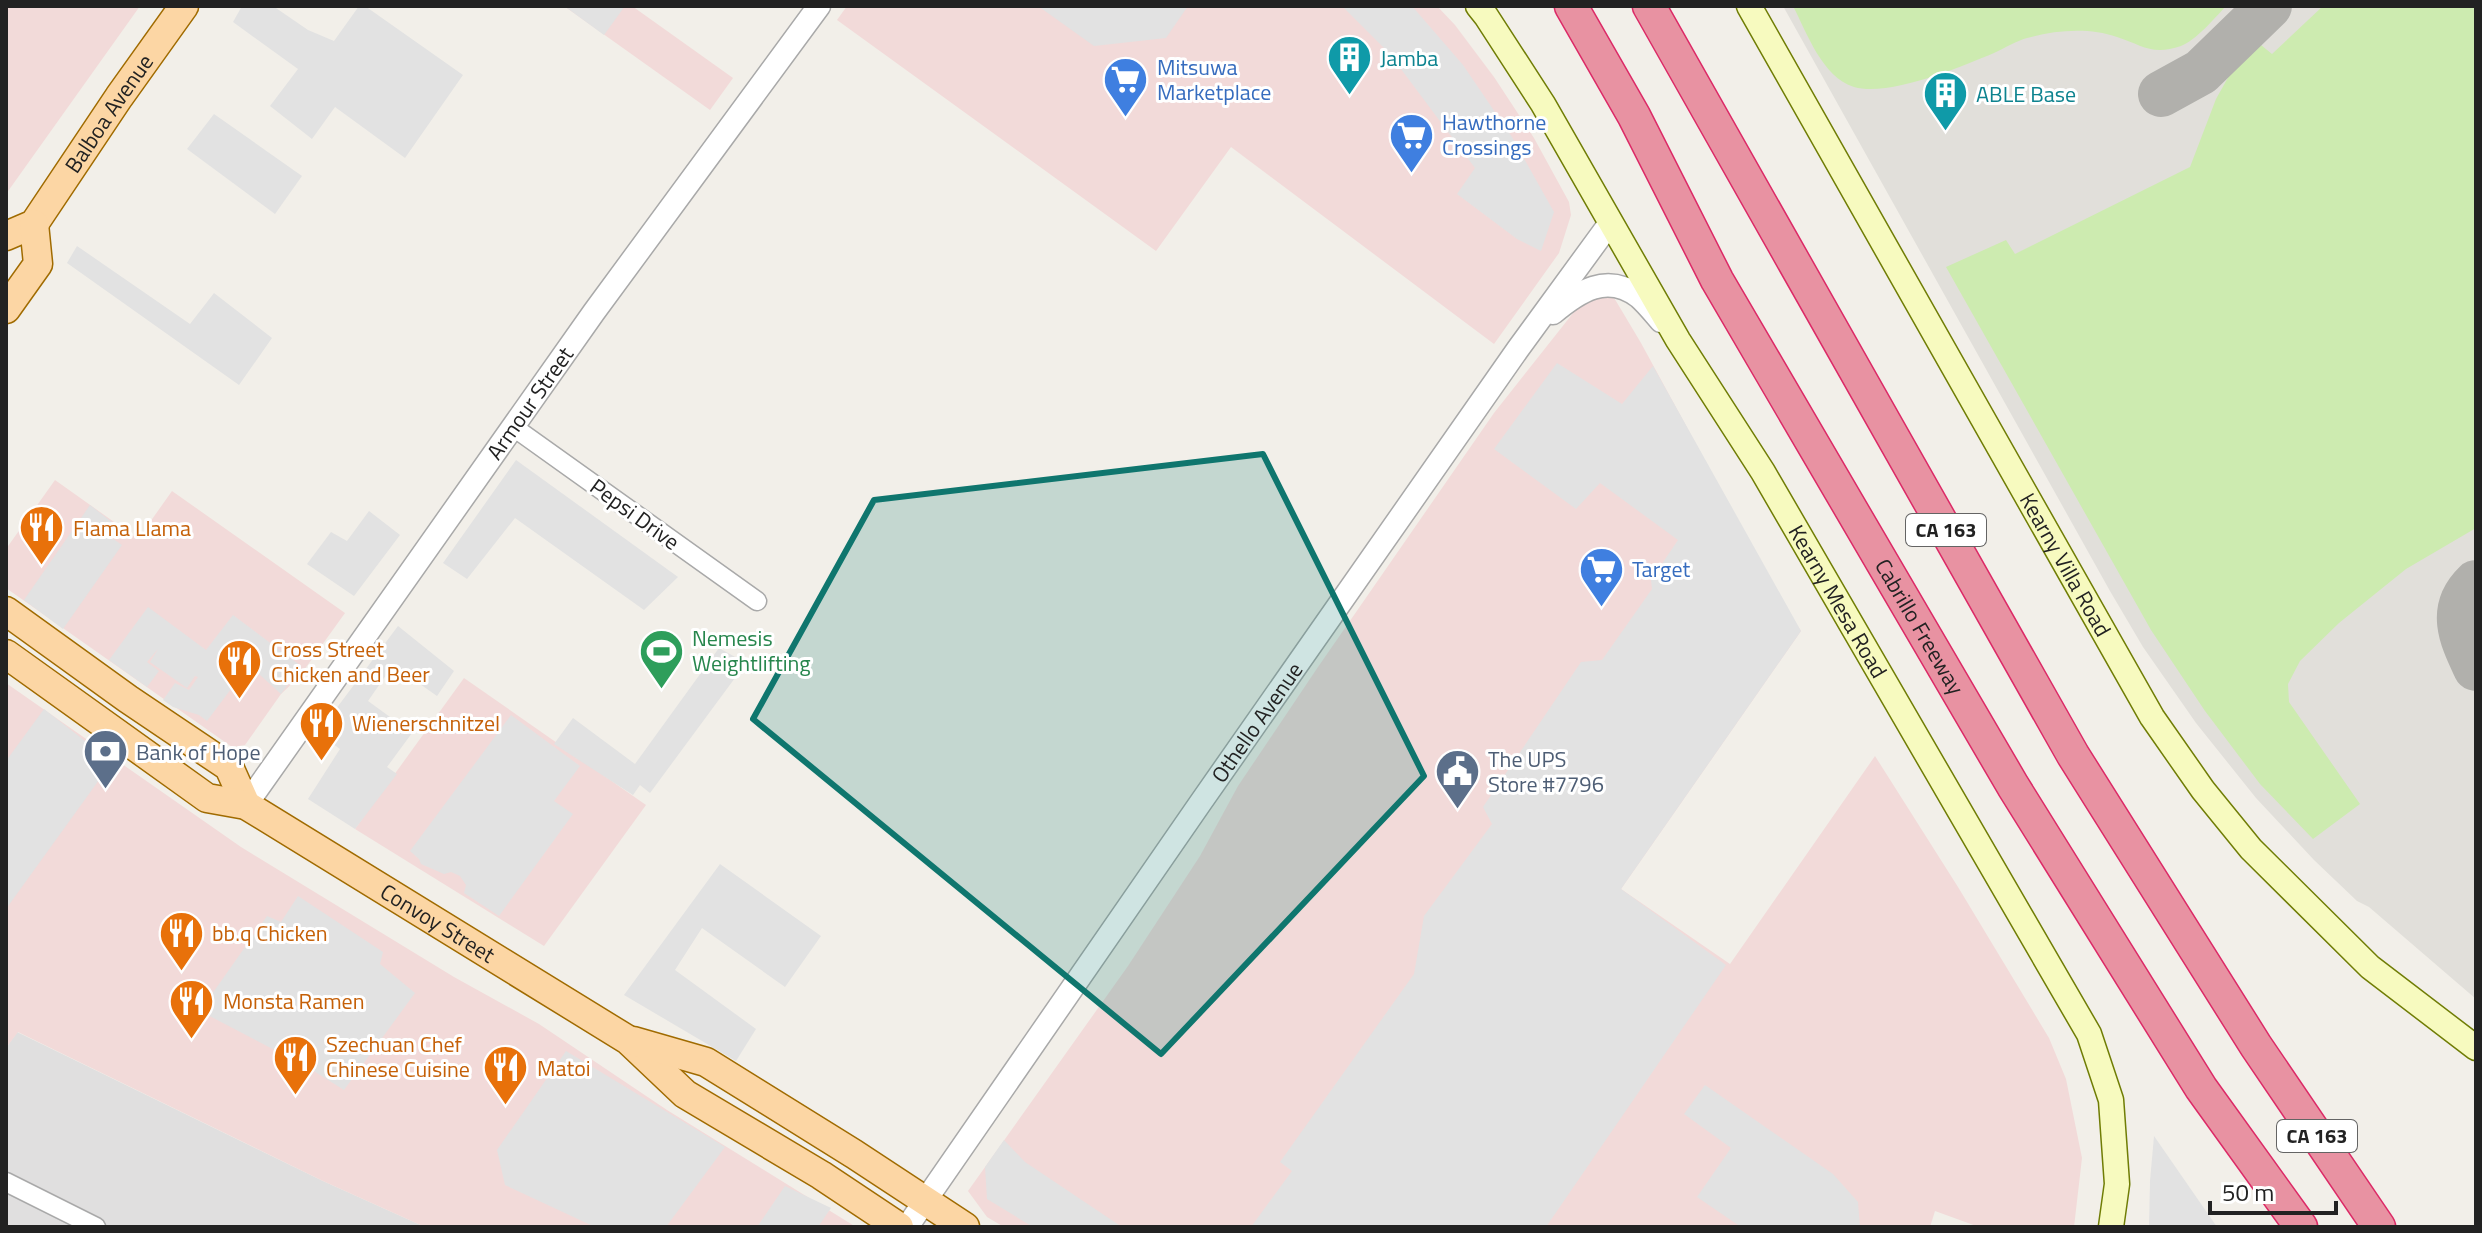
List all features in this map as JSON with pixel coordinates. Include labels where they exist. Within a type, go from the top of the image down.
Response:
[{"type":"highway","name":"Cabrillo Freeway","points":[[1571,6],[1634,116],[1717,280],[2013,786],[2201,1088],[2301,1227]]},
{"type":"highway","name":"CA 163","points":[[1649,6],[2073,755],[2256,1046],[2379,1227]]},
{"type":"main road","name":"Balboa Avenue","points":[[34,224],[184,6]]},
{"type":"main road","name":"Kearny Mesa Road","points":[[1478,6],[1543,104],[1678,340],[1763,472],[2089,1034],[2111,1100],[2117,1184],[2111,1227]]},
{"type":"main road","name":"Kearny Villa Road","points":[[1749,6],[2152,717],[2203,790],[2251,849],[2370,967],[2476,1048]]},
{"type":"main road","points":[[6,236],[34,224],[38,264],[6,309]]},
{"type":"main road","points":[[6,611],[229,767],[246,805]]},
{"type":"main road","name":"Convoy Street","points":[[6,654],[207,798],[246,805],[628,1040],[685,1094],[821,1175],[899,1227]]},
{"type":"main road","name":"Convoy Street","points":[[628,1040],[706,1062],[926,1199],[965,1227]]},
{"type":"street","name":"Armour Street","points":[[246,805],[512,426],[819,6]]},
{"type":"street","name":"Othello Avenue","points":[[907,1227],[1523,342],[1610,223]]},
{"type":"street","points":[[1523,342],[1569,300],[1587,288],[1604,286],[1623,288],[1639,298],[1678,340]]},
{"type":"street","name":"Pepsi Drive","points":[[512,426],[757,601]]},
{"type":"street","points":[[6,1182],[96,1227]]},
{"type":"highlighted area","points":[[1263,454],[1424,776],[1161,1054],[753,719],[874,500]]},
{"type":"shaded area","points":[[6,6],[140,6],[6,194]]},
{"type":"shaded area","points":[[242,6],[273,6],[308,30],[334,41],[359,6],[365,6],[463,75],[405,158],[335,107],[312,139],[270,106],[298,69],[233,22]]},
{"type":"shaded area","points":[[564,6],[632,6],[733,78],[710,110]]},
{"type":"shaded area","points":[[568,6],[625,6],[604,35]]},
{"type":"shaded area","name":"Hawthorne Crossings","points":[[847,6],[1437,6],[1494,77],[1534,138],[1569,202],[1571,215],[1559,253],[1494,344],[1231,147],[1156,251],[837,20]]},
{"type":"shaded area","points":[[1038,6],[1188,6],[1166,38],[1094,46]]},
{"type":"shaded area","points":[[1342,6],[1412,6],[1463,65],[1512,137],[1554,212],[1541,251],[1517,239],[1457,194],[1475,168],[1389,53]]},
{"type":"shaded area","points":[[1783,6],[2476,6],[2476,999],[2369,907],[2357,901],[2314,860],[2256,798],[2196,723],[2143,647],[2110,591]]},
{"type":"shaded area","points":[[214,114],[302,176],[275,214],[187,149]]},
{"type":"shaded area","points":[[77,246],[190,324],[214,293],[272,338],[239,385],[67,263]]},
{"type":"shaded area","points":[[1613,296],[1801,631],[1621,889],[1730,964],[1875,756],[2049,1038],[2066,1079],[2082,1158],[2074,1227],[1979,1227],[1935,1211],[1930,1227],[1004,1227],[987,1217],[968,1191],[1128,966],[1200,856],[1238,786],[1318,667],[1494,413],[1585,298]]},
{"type":"shaded area","points":[[1557,363],[1622,404],[1653,366],[1801,631],[1621,889],[1726,965],[1546,1227],[1251,1227],[1292,1171],[1280,1162],[1414,974],[1424,916],[1492,824],[1483,807],[1581,662],[1602,660],[1652,589],[1651,580],[1678,540],[1600,483],[1576,509],[1494,449]]},
{"type":"shaded area","points":[[516,460],[678,577],[644,610],[515,518],[467,579],[443,563]]},
{"type":"shaded area","points":[[55,480],[138,539],[172,491],[345,613],[245,745],[232,747],[6,588],[6,549]]},
{"type":"shaded area","points":[[90,505],[117,526],[109,536],[122,545],[63,629],[24,600]]},
{"type":"shaded area","points":[[369,511],[400,535],[354,596],[307,564],[331,532],[347,541]]},
{"type":"shaded area","points":[[148,607],[206,650],[233,615],[301,666],[281,694],[249,665],[207,721],[163,700],[175,683],[189,690],[198,677],[195,676],[187,688],[150,662],[158,649],[147,662],[159,671],[147,687],[109,660]]},
{"type":"shaded area","points":[[398,626],[454,671],[437,696],[393,665],[368,701],[412,733],[387,767],[397,774],[355,829],[308,799],[340,749],[318,733]]},
{"type":"shaded area","points":[[719,648],[746,663],[650,793],[640,785],[633,795],[554,744],[573,718],[635,764]]},
{"type":"shaded area","points":[[464,678],[646,805],[544,946],[355,829]]},
{"type":"shaded area","points":[[6,683],[241,847],[454,977],[539,1024],[667,1110],[856,1227],[425,1227],[323,1181],[18,1032],[6,1048]]},
{"type":"shaded area","points":[[44,709],[112,762],[6,909],[6,761]]},
{"type":"shaded area","points":[[511,715],[580,766],[554,801],[573,814],[499,916],[464,893],[466,885],[460,876],[451,872],[444,874],[421,864],[410,851]]},
{"type":"shaded area","points":[[720,864],[821,936],[785,987],[702,928],[675,970],[756,1029],[736,1061],[624,995]]},
{"type":"shaded area","points":[[298,896],[383,952],[380,964],[415,993],[344,1090],[309,1068],[200,1011],[267,916],[281,922]]},
{"type":"shaded area","points":[[17,1032],[323,1181],[425,1227],[6,1227],[6,1048]]},
{"type":"shaded area","points":[[566,1051],[725,1147],[666,1227],[595,1227],[505,1185],[497,1150]]},
{"type":"shaded area","points":[[1705,1085],[1833,1174],[1858,1202],[1860,1227],[1741,1227],[1697,1197],[1731,1148],[1684,1114]]},
{"type":"shaded area","points":[[2154,1136],[2217,1227],[2149,1227]]},
{"type":"shaded area","points":[[1004,1140],[1025,1162],[1122,1227],[1033,1227],[987,1199],[985,1167]]},
{"type":"shaded area","points":[[785,1186],[831,1208],[818,1227],[757,1227]]},
{"type":"green space","points":[[1793,6],[2226,6],[2205,29],[2181,46],[2171,49],[2148,48],[2095,32],[2060,32],[2023,39],[1925,79],[1869,89],[1854,87],[1833,74],[1817,53]]},
{"type":"green space","points":[[2323,6],[2476,6],[2476,528],[2406,569],[2339,623],[2300,661],[2288,684],[2289,702],[2360,804],[2313,839],[2260,784],[2205,711],[2151,630],[1946,267],[2006,240],[2015,254],[2190,167],[2216,99],[2230,74],[2261,45],[2272,54]]},
{"type":"taxiway","points":[[2161,94],[2201,72],[2269,6]]},
{"type":"taxiway","points":[[2476,583],[2467,593],[2460,614],[2462,635],[2476,668]]},
{"type":"place","name":"Jamba","points":[[1349,97]]},
{"type":"place","name":"Mitsuwa Marketplace","points":[[1126,119]]},
{"type":"place","name":"ABLE Base","points":[[1945,133]]},
{"type":"place","name":"Hawthorne Crossings","points":[[1411,174]]},
{"type":"place","name":"Flama Llama","points":[[42,567]]},
{"type":"place","name":"Target","points":[[1601,608]]},
{"type":"place","name":"Nemesis Weightlifting","points":[[661,690]]},
{"type":"place","name":"Cross Street Chicken and Beer","points":[[240,701]]},
{"type":"place","name":"Wienerschnitzel","points":[[321,762]]},
{"type":"place","name":"Bank of Hope","points":[[105,791]]},
{"type":"place","name":"The UPS Store #7796","points":[[1457,811]]},
{"type":"place","name":"bb.q Chicken","points":[[181,972]]},
{"type":"place","name":"Monsta Ramen","points":[[192,1040]]},
{"type":"place","name":"Szechuan Chef Chinese Cuisine","points":[[295,1096]]},
{"type":"place","name":"Matoi","points":[[506,1107]]}]
